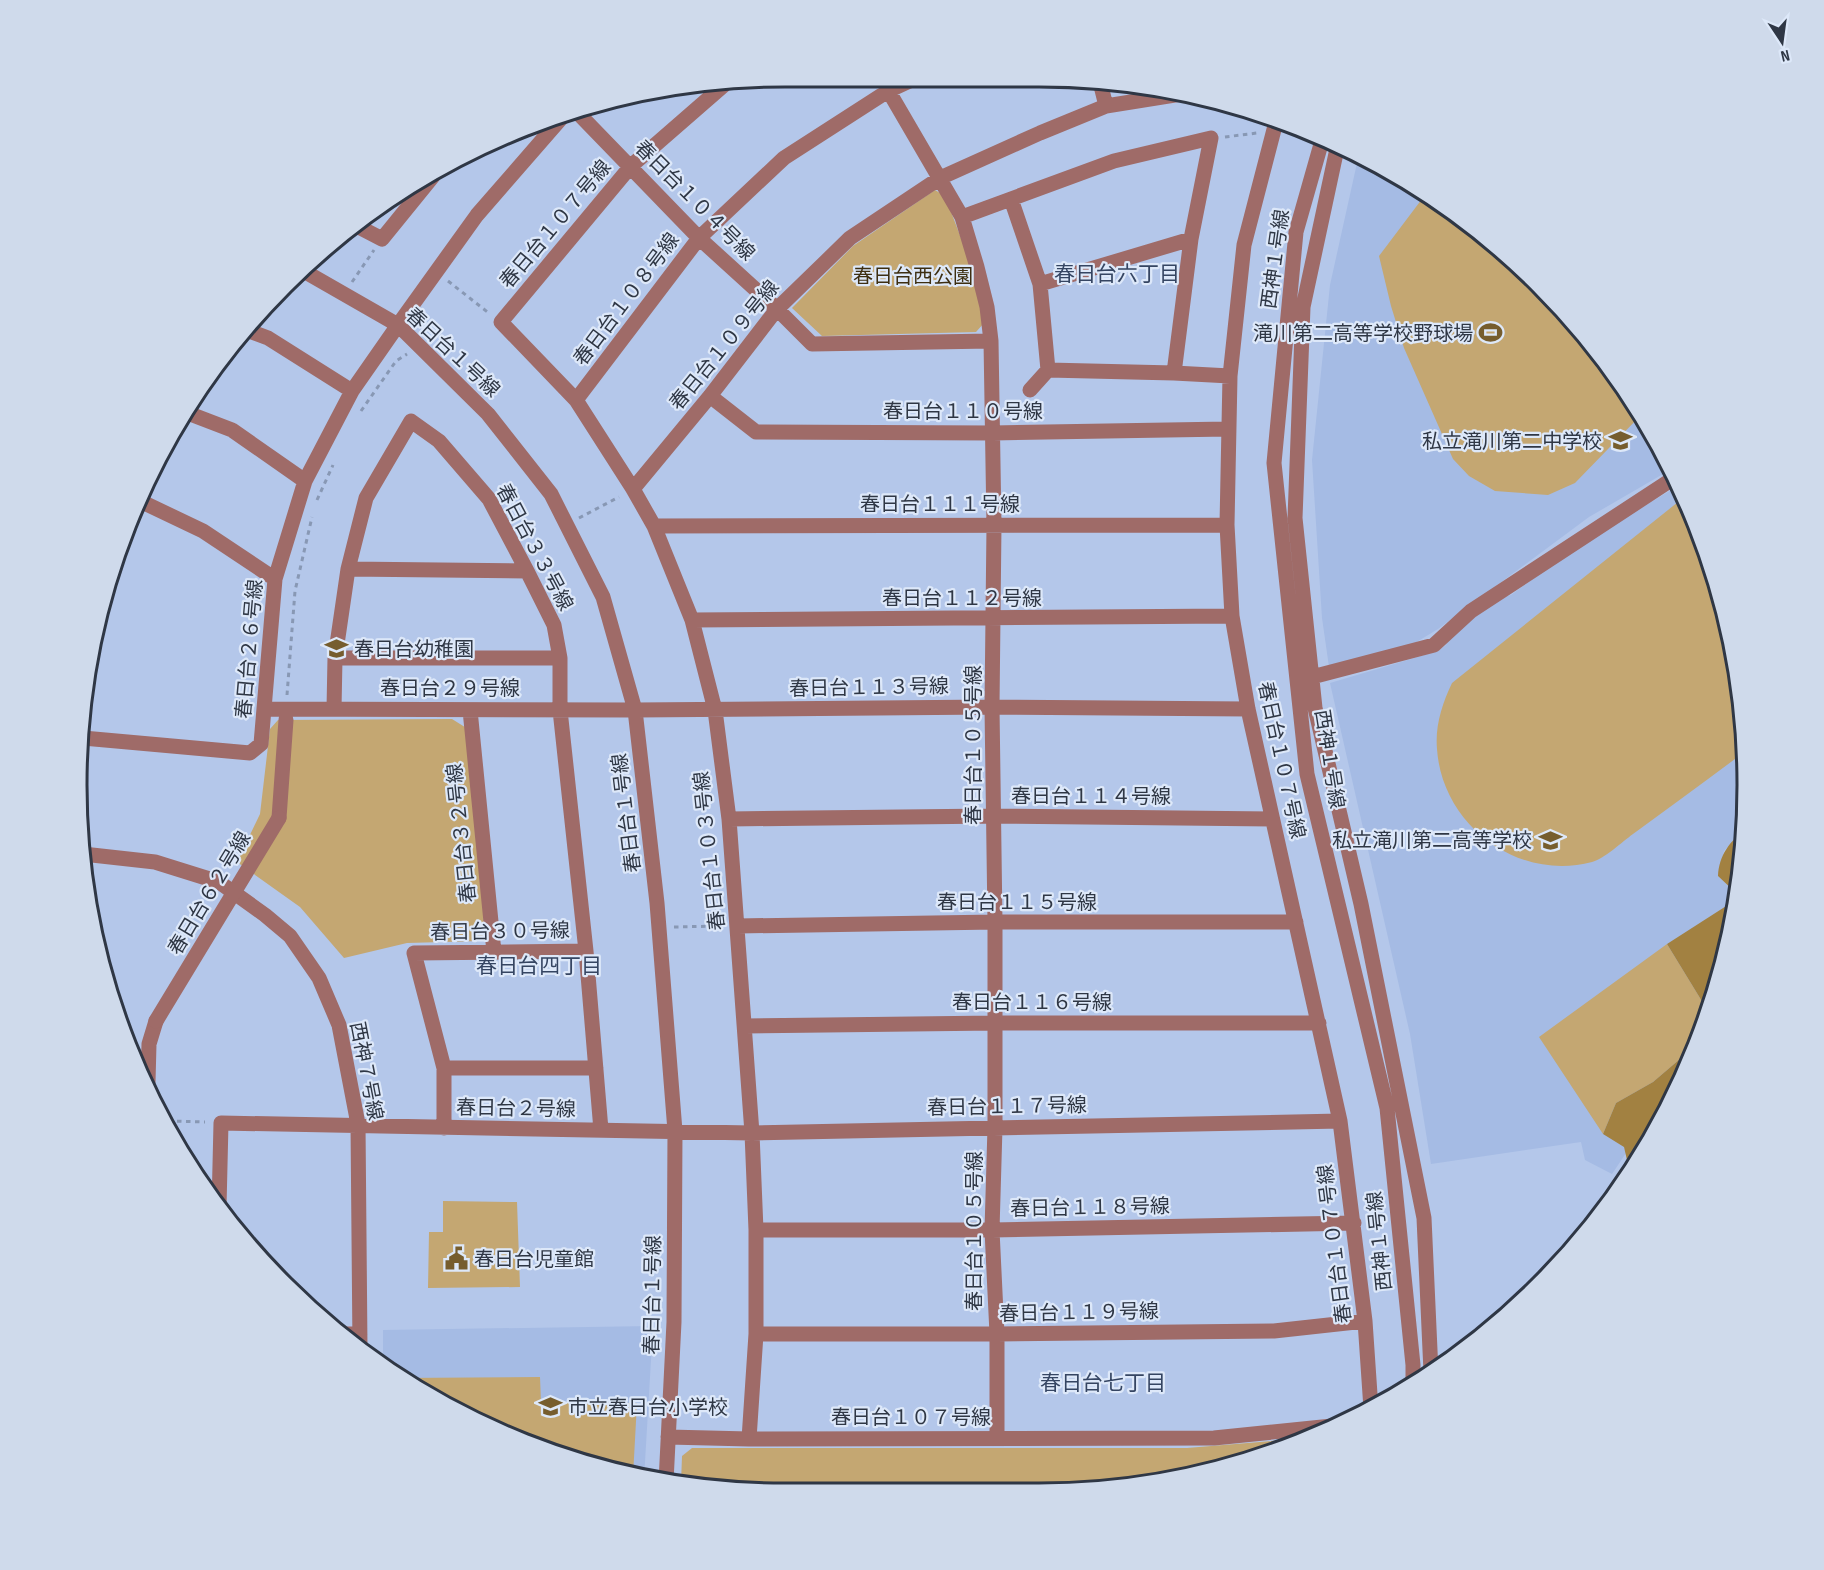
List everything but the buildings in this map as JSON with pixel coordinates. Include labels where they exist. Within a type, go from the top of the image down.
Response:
[{"type":"street","name":"春日台１０８号線","points":[[576,400],[699,238],[784,159],[880,87]]},
{"type":"street","name":"春日台１０５号線","points":[[886,87],[962,217],[987,307],[991,341],[996,1023],[992,1230],[997,1335],[997,1438]]},
{"type":"street","name":"春日台１０７号線","points":[[501,322],[630,166],[717,90]]},
{"type":"street","points":[[1102,90],[1106,106]]},
{"type":"street","name":"春日台１０９号線","points":[[633,489],[710,396],[777,309],[850,238],[940,178],[1106,106],[1159,98]]},
{"type":"street","name":"春日台１０４号線","points":[[582,118],[699,238],[812,344],[991,341]]},
{"type":"street","name":"春日台２６号線","points":[[88,738],[250,753],[261,744],[275,579],[305,481],[352,391],[398,325],[477,215],[554,127]]},
{"type":"street","name":"春日台１０７号線","points":[[1274,128],[1244,245],[1230,376],[1227,525],[1232,616],[1248,709],[1340,1121],[1365,1321],[1370,1399]]},
{"type":"street","points":[[962,217],[1114,161],[1211,138],[1191,239],[1174,373]]},
{"type":"street","name":"西神１号線","points":[[1320,146],[1296,232],[1274,463],[1307,774],[1387,1108],[1413,1374]]},
{"type":"street","name":"西神１号線","points":[[1336,154],[1303,307],[1294,518],[1315,708],[1361,904],[1424,1218],[1431,1362]]},
{"type":"street","points":[[363,229],[382,239],[422,189]]},
{"type":"street","points":[[1011,199],[1040,284],[1048,370],[1030,390]]},
{"type":"street","points":[[1040,284],[1191,239]]},
{"type":"street","name":"春日台１号線","points":[[309,274],[398,325],[488,414],[551,494],[603,597],[635,710],[659,927],[675,1131],[674,1322],[666,1473]]},
{"type":"street","name":"春日台１０３号線","points":[[501,322],[576,400],[654,526],[692,620],[715,710],[729,819],[752,1133],[756,1230],[756,1334],[748,1439]]},
{"type":"street","points":[[254,333],[268,338],[352,391]]},
{"type":"street","points":[[1048,370],[1230,376]]},
{"type":"street","name":"春日台１１０号線","points":[[710,396],[756,432],[993,433],[1228,429]]},
{"type":"street","points":[[194,415],[232,430],[305,481]]},
{"type":"street","name":"春日台３３号線","points":[[334,709],[335,658],[348,569],[366,498],[411,421],[439,441],[489,499],[554,625],[560,658],[560,710],[586,951],[601,1130]]},
{"type":"street","points":[[1312,677],[1434,645],[1471,611],[1668,482]]},
{"type":"street","points":[[146,504],[203,531],[275,579]]},
{"type":"street","name":"春日台１１１号線","points":[[654,526],[1227,525]]},
{"type":"street","points":[[348,569],[527,571]]},
{"type":"street","name":"春日台１１２号線","points":[[692,620],[1232,616]]},
{"type":"street","points":[[335,658],[560,658]]},
{"type":"street","name":"春日台１１３号線","points":[[635,710],[992,707],[1248,709]]},
{"type":"street","name":"春日台２９号線","points":[[264,709],[286,714],[334,709],[635,710]]},
{"type":"street","name":"春日台３２号線","points":[[470,710],[494,952]]},
{"type":"street","name":"春日台６２号線","points":[[148,1070],[149,1044],[156,1021],[279,818],[286,714]]},
{"type":"street","name":"春日台１１４号線","points":[[729,819],[993,816],[1272,819]]},
{"type":"street","name":"西神７号線","points":[[91,855],[156,862],[219,882],[290,936],[319,978],[339,1025],[358,1124],[360,1339]]},
{"type":"street","name":"春日台１１５号線","points":[[738,926],[995,922],[1296,922]]},
{"type":"street","name":"春日台３０号線","points":[[444,1128],[444,1068],[414,953],[586,951]]},
{"type":"street","name":"春日台１１６号線","points":[[745,1026],[1319,1023]]},
{"type":"street","points":[[444,1068],[596,1068]]},
{"type":"street","name":"春日台１１７号線","points":[[675,1131],[752,1133],[1340,1121]]},
{"type":"street","points":[[219,1193],[221,1123]]},
{"type":"street","name":"春日台２号線","points":[[221,1123],[675,1131]]},
{"type":"street","name":"春日台１１８号線","points":[[756,1230],[992,1230],[1354,1223]]},
{"type":"street","name":"春日台１１９号線","points":[[756,1334],[997,1335],[1274,1331],[1365,1321]]},
{"type":"street","name":"春日台１０７号線","points":[[668,1437],[748,1439],[1214,1438],[1310,1428]]},
{"type":"path","points":[[1211,138],[1269,126]]},
{"type":"path","points":[[344,294],[382,239]]},
{"type":"path","points":[[436,272],[501,322]]},
{"type":"path","points":[[357,417],[396,361],[420,347]]},
{"type":"path","points":[[315,505],[337,456]]},
{"type":"path","points":[[567,525],[633,489]]},
{"type":"path","points":[[286,714],[295,591],[312,516]]},
{"type":"path","points":[[659,927],[738,926]]},
{"type":"path","points":[[174,1121],[221,1123]]},
{"type":"shaded area","points":[[1357,164],[1427,205],[1464,231],[1533,291],[1593,360],[1619,397],[1664,474],[1589,517],[1438,629],[1410,646],[1329,667],[1322,618],[1312,460],[1330,285]]},
{"type":"shaded area","name":"私立滝川第二高等学校","points":[[1671,490],[1700,561],[1713,604],[1724,649],[1731,694],[1736,739],[1736,831],[1735,840],[1724,851],[1718,876],[1729,887],[1726,906],[1668,944],[1702,1002],[1681,1058],[1653,1082],[1624,1147],[1626,1153],[1612,1174],[1585,1160],[1581,1142],[1431,1164],[1410,1034],[1330,683],[1438,651],[1446,645],[1449,637],[1497,599],[1511,595],[1579,545]]},
{"type":"shaded area","points":[[1735,838],[1729,887],[1718,876],[1726,849]]},
{"type":"shaded area","points":[[1726,906],[1702,1002],[1667,944]]},
{"type":"shaded area","points":[[1681,1058],[1665,1094],[1627,1160],[1624,1147],[1603,1134],[1616,1103],[1653,1082]]},
{"type":"shaded area","name":"市立春日台小学校","points":[[653,1326],[645,1469],[561,1446],[476,1411],[383,1355],[383,1330]]},
{"type":"green space","name":"春日台西公園","points":[[935,190],[945,196],[969,259],[984,323],[976,332],[822,336],[792,308],[853,246]]},
{"type":"green space","name":"滝川第二高等学校野球場","points":[[1420,201],[1427,205],[1464,231],[1533,291],[1593,360],[1634,422],[1575,483],[1548,495],[1495,491],[1469,476],[1453,459],[1404,348],[1379,256]]},
{"type":"green space","points":[[1677,503],[1700,561],[1724,649],[1731,694],[1736,758],[1597,860],[1564,866],[1537,863],[1512,855],[1489,842],[1469,823],[1453,802],[1442,776],[1437,749],[1438,724],[1452,683]]},
{"type":"green space","points":[[452,719],[468,729],[485,934],[479,941],[407,943],[344,958],[300,907],[237,862],[260,814],[270,729],[278,720]]},
{"type":"green space","points":[[1667,944],[1702,1002],[1681,1058],[1653,1082],[1616,1103],[1603,1134],[1539,1037]]},
{"type":"green space","points":[[443,1201],[517,1202],[520,1287],[428,1288],[429,1232],[443,1232]]},
{"type":"green space","points":[[540,1377],[541,1402],[637,1403],[634,1466],[561,1446],[518,1430],[476,1411],[418,1378]]},
{"type":"green space","points":[[1278,1440],[1220,1459],[1175,1470],[1085,1482],[785,1483],[739,1482],[681,1475],[682,1456],[692,1448],[1187,1448]]},
{"type":"place","name":"滝川第二高等学校野球場","points":[[1491,333]]},
{"type":"place","name":"私立滝川第二中学校","points":[[1620,441]]},
{"type":"place","name":"春日台幼稚園","points":[[336,649]]},
{"type":"place","name":"私立滝川第二高等学校","points":[[1550,840]]},
{"type":"place","name":"春日台児童館","points":[[456,1259]]},
{"type":"place","name":"市立春日台小学校","points":[[550,1407]]},
{"type":"district","name":"春日台六丁目","points":[[1117,274]]},
{"type":"district","name":"春日台四丁目","points":[[539,966]]},
{"type":"district","name":"春日台七丁目","points":[[1103,1383]]}]
